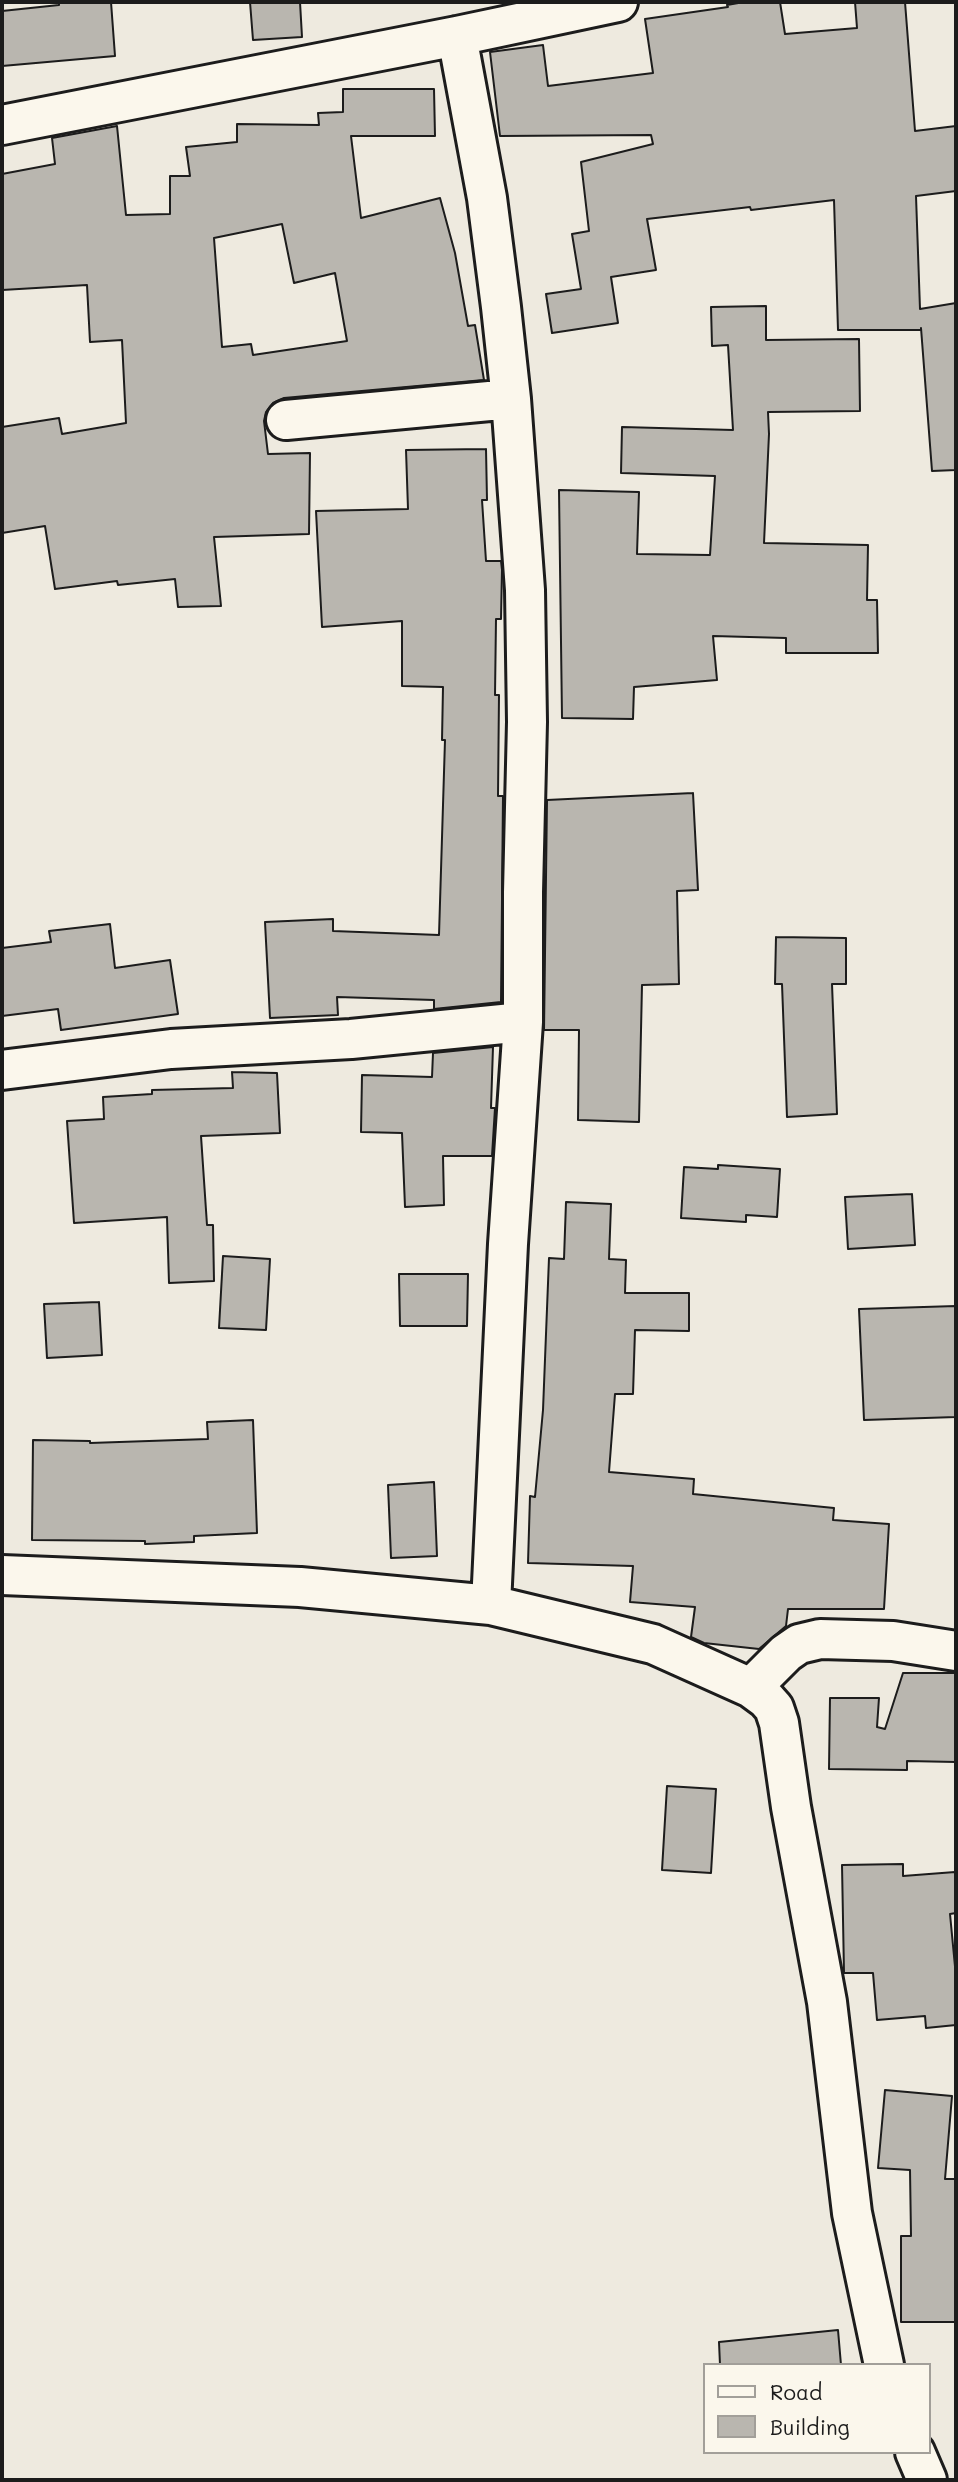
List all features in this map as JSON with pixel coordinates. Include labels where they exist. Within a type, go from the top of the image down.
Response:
[{"type":"street","points":[[2,125],[618,2]]},
{"type":"street","points":[[457,36],[487,198],[511,399],[525,590],[527,722],[523,1022],[508,1244],[491,1605]]},
{"type":"street","points":[[286,419],[511,399]]},
{"type":"street","points":[[2,1070],[171,1049],[351,1039],[523,1022]]},
{"type":"street","points":[[2,1575],[300,1587],[491,1605],[653,1644],[751,1688],[766,1699],[774,1708],[779,1723],[791,1807],[827,2002],[852,2213],[884,2363]]},
{"type":"street","points":[[751,1688],[786,1653],[799,1644],[820,1639],[893,1641],[956,1651]]},
{"type":"street","points":[[916,2454],[927,2480]]},
{"type":"building","points":[[59,2],[111,2],[115,56],[2,66],[2,11],[59,5]]},
{"type":"building","points":[[250,2],[300,2],[302,37],[253,40]]},
{"type":"building","points":[[780,2],[785,34],[857,28],[855,2],[905,2],[915,131],[956,126],[956,191],[916,196],[920,309],[956,303],[956,470],[932,471],[921,328],[838,330],[834,200],[647,219],[656,270],[611,277],[618,323],[552,333],[546,294],[581,289],[572,234],[589,231],[581,162],[653,144],[651,135],[500,136],[490,52],[543,45],[548,86],[653,73],[645,19],[728,7],[727,5]]},
{"type":"building","points":[[343,89],[434,89],[435,136],[351,136],[361,218],[440,198],[455,253],[468,326],[475,325],[484,380],[284,398],[273,403],[266,412],[264,421],[268,454],[310,453],[309,534],[214,537],[221,606],[178,607],[175,579],[118,585],[117,581],[55,589],[45,526],[2,533],[2,427],[59,418],[62,434],[126,423],[122,340],[90,342],[87,285],[2,290],[2,174],[55,164],[52,138],[117,126],[126,215],[170,214],[170,176],[190,176],[186,147],[237,142],[237,124],[319,125],[318,113],[343,112]],"holes":[[[282,224],[294,283],[335,273],[347,341],[253,355],[251,344],[222,347],[214,238]]]},
{"type":"building","points":[[766,306],[766,340],[859,339],[860,411],[768,412],[764,543],[868,545],[867,600],[877,600],[878,653],[786,653],[786,638],[713,636],[717,680],[634,687],[633,719],[562,718],[559,490],[639,492],[637,554],[710,555],[715,476],[621,473],[622,427],[733,430],[728,345],[712,346],[711,307]]},
{"type":"building","points":[[486,449],[487,500],[482,500],[486,561],[501,561],[502,570],[501,619],[496,619],[495,695],[499,695],[498,796],[503,796],[501,1002],[434,1009],[434,1000],[337,997],[338,1015],[270,1018],[265,922],[333,919],[333,931],[439,935],[445,740],[442,740],[443,687],[402,686],[402,621],[322,627],[316,511],[408,509],[406,450]]},
{"type":"building","points":[[693,793],[698,890],[677,891],[679,984],[642,985],[639,1122],[578,1120],[579,1030],[544,1030],[547,800]]},
{"type":"building","points":[[110,924],[115,968],[170,960],[178,1014],[61,1030],[58,1009],[2,1016],[2,948],[51,942],[49,931]]},
{"type":"building","points":[[776,937],[846,938],[846,984],[832,984],[837,1114],[787,1117],[782,984],[775,984]]},
{"type":"building","points":[[493,1047],[491,1108],[495,1108],[492,1156],[443,1156],[444,1205],[405,1207],[402,1133],[361,1132],[362,1075],[432,1077],[433,1053]]},
{"type":"building","points":[[232,1072],[277,1073],[280,1133],[201,1136],[207,1225],[213,1225],[214,1281],[169,1283],[167,1217],[74,1223],[67,1121],[104,1119],[103,1097],[152,1094],[152,1090],[233,1088]]},
{"type":"building","points":[[718,1165],[780,1169],[777,1217],[746,1215],[746,1222],[681,1218],[684,1167],[718,1169]]},
{"type":"building","points":[[912,1194],[915,1245],[848,1249],[845,1197]]},
{"type":"building","points":[[566,1202],[611,1204],[609,1259],[626,1260],[625,1293],[689,1293],[689,1331],[635,1330],[633,1394],[615,1394],[609,1472],[694,1479],[693,1494],[834,1508],[833,1520],[889,1524],[884,1609],[788,1609],[786,1626],[759,1649],[704,1643],[691,1637],[695,1607],[630,1602],[633,1566],[528,1563],[530,1496],[535,1497],[543,1410],[549,1258],[564,1259]]},
{"type":"building","points":[[223,1256],[270,1259],[266,1330],[219,1328]]},
{"type":"building","points":[[399,1274],[468,1274],[467,1326],[400,1326]]},
{"type":"building","points":[[99,1302],[102,1355],[47,1358],[44,1304]]},
{"type":"building","points":[[956,1306],[956,1417],[864,1420],[859,1309]]},
{"type":"building","points":[[253,1420],[257,1533],[194,1536],[194,1542],[145,1544],[145,1541],[32,1540],[33,1440],[90,1443],[208,1439],[207,1422]]},
{"type":"building","points":[[434,1482],[437,1556],[391,1558],[388,1485]]},
{"type":"building","points":[[903,1673],[956,1673],[956,1762],[907,1761],[907,1770],[829,1769],[830,1698],[879,1698],[877,1727],[885,1729]]},
{"type":"building","points":[[667,1786],[716,1789],[711,1873],[662,1870]]},
{"type":"building","points":[[903,1864],[903,1876],[955,1872],[956,1913],[950,1914],[956,1977],[956,2025],[926,2028],[925,2016],[877,2020],[873,1973],[844,1973],[842,1865]]},
{"type":"building","points":[[885,2090],[952,2096],[945,2179],[956,2179],[956,2322],[901,2322],[901,2236],[911,2236],[910,2170],[878,2168]]},
{"type":"building","points":[[838,2330],[841,2363],[720,2363],[719,2342]]}]
